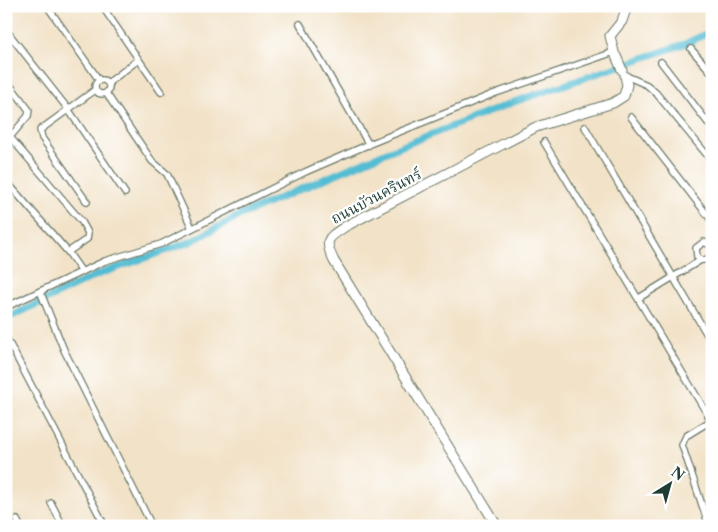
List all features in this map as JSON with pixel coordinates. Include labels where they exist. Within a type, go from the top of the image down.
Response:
[{"type":"street","points":[[47,6],[99,80],[108,82],[138,60]]},
{"type":"street","points":[[102,6],[161,92]]},
{"type":"street","points":[[626,6],[622,21],[610,36],[623,73],[647,85],[656,93],[712,161]]},
{"type":"street","points":[[300,24],[369,145]]},
{"type":"street","points":[[6,30],[68,110],[125,193]]},
{"type":"street","points":[[691,49],[712,73]]},
{"type":"street","points":[[6,307],[104,261],[161,244],[305,172],[369,145],[493,94],[615,54]]},
{"type":"street","points":[[661,62],[712,128]]},
{"type":"street","name":"ถนนบัวนครินทร์","points":[[497,526],[334,261],[327,246],[328,240],[346,226],[536,127],[613,103],[624,96],[627,85],[623,73]]},
{"type":"street","points":[[6,80],[29,110],[28,116],[8,136],[82,222],[88,233],[87,239],[68,252]]},
{"type":"street","points":[[95,90],[95,84],[99,80]]},
{"type":"street","points":[[95,90],[100,94],[106,93],[110,88],[108,82]]},
{"type":"street","points":[[87,202],[40,133],[42,128],[95,90]]},
{"type":"street","points":[[106,93],[152,161],[167,174],[192,228]]},
{"type":"street","points":[[631,117],[712,221]]},
{"type":"street","points":[[585,127],[712,343]]},
{"type":"street","points":[[544,142],[712,421],[686,436],[682,445],[709,526]]},
{"type":"street","points":[[6,180],[68,252],[82,272]]},
{"type":"street","points":[[701,260],[697,256],[696,248],[704,242],[712,246]]},
{"type":"street","points":[[639,298],[701,260],[706,260],[712,256]]},
{"type":"street","points":[[40,292],[64,350],[152,526]]},
{"type":"street","points":[[6,337],[105,526]]},
{"type":"street","points":[[51,503],[63,526]]},
{"type":"street","points":[[17,520],[20,526]]},
{"type":"waterway","points":[[6,319],[97,275],[190,242],[241,215],[387,152],[514,102],[687,43],[712,31]]}]
